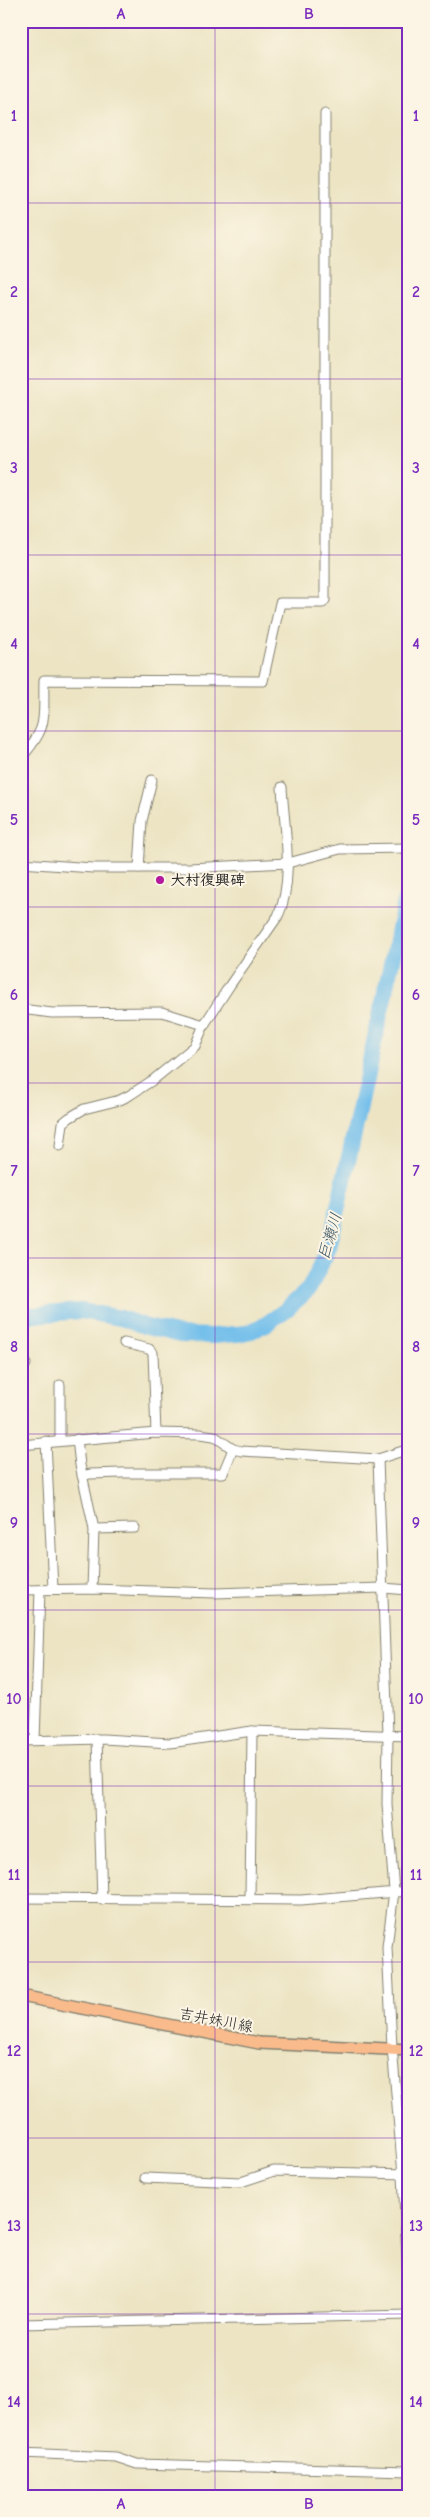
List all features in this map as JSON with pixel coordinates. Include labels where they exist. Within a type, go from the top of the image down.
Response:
[{"type":"main road","name":"吉井妹川線","points":[[21,1996],[259,2043],[392,2047],[409,2050]]},
{"type":"street","points":[[21,758],[39,737],[43,728],[44,680],[263,681],[280,603],[323,603],[326,600],[325,114]]},
{"type":"street","points":[[139,868],[142,821],[152,780]]},
{"type":"street","points":[[60,1146],[63,1123],[69,1118],[84,1110],[120,1100],[153,1080],[194,1046],[204,1025],[278,916],[282,907],[288,863],[282,787]]},
{"type":"street","points":[[21,863],[93,868],[288,863],[340,849],[409,848]]},
{"type":"street","points":[[21,1009],[52,1013],[162,1012],[204,1025]]},
{"type":"street","points":[[124,1343],[149,1349],[153,1353],[156,1433]]},
{"type":"street","points":[[60,1385],[60,1440]]},
{"type":"street","points":[[21,1445],[46,1441],[156,1433],[214,1436],[232,1449],[378,1459],[409,1449]]},
{"type":"street","points":[[77,1439],[82,1476],[94,1529],[92,1589]]},
{"type":"street","points":[[46,1441],[53,1589]]},
{"type":"street","points":[[82,1476],[106,1473],[224,1473],[232,1449]]},
{"type":"street","points":[[378,1459],[388,1734],[387,1804],[394,1892],[387,1947],[392,2047],[406,2174],[409,2302]]},
{"type":"street","points":[[94,1529],[135,1528]]},
{"type":"street","points":[[21,1567],[22,1590],[92,1589],[215,1593],[383,1588],[409,1590]]},
{"type":"street","points":[[35,1740],[40,1590]]},
{"type":"street","points":[[250,1899],[252,1731]]},
{"type":"street","points":[[21,1741],[97,1739],[170,1743],[252,1731],[409,1736]]},
{"type":"street","points":[[97,1739],[102,1900]]},
{"type":"street","points":[[21,1898],[301,1900],[409,1891]]},
{"type":"street","points":[[145,2178],[240,2182],[274,2171],[406,2174]]},
{"type":"street","points":[[21,2324],[409,2315]]},
{"type":"street","points":[[21,2453],[116,2457],[137,2464],[409,2471]]},
{"type":"shaded area","points":[[409,2023],[409,2043],[399,2042],[396,2039],[395,2024]]},
{"type":"waterway","name":"巨瀬川","points":[[21,1316],[81,1311],[121,1318],[180,1335],[213,1336],[247,1333],[266,1324],[287,1309],[309,1289],[329,1248],[409,883]]},
{"type":"place","name":"大村復興碑","points":[[160,880]]}]
